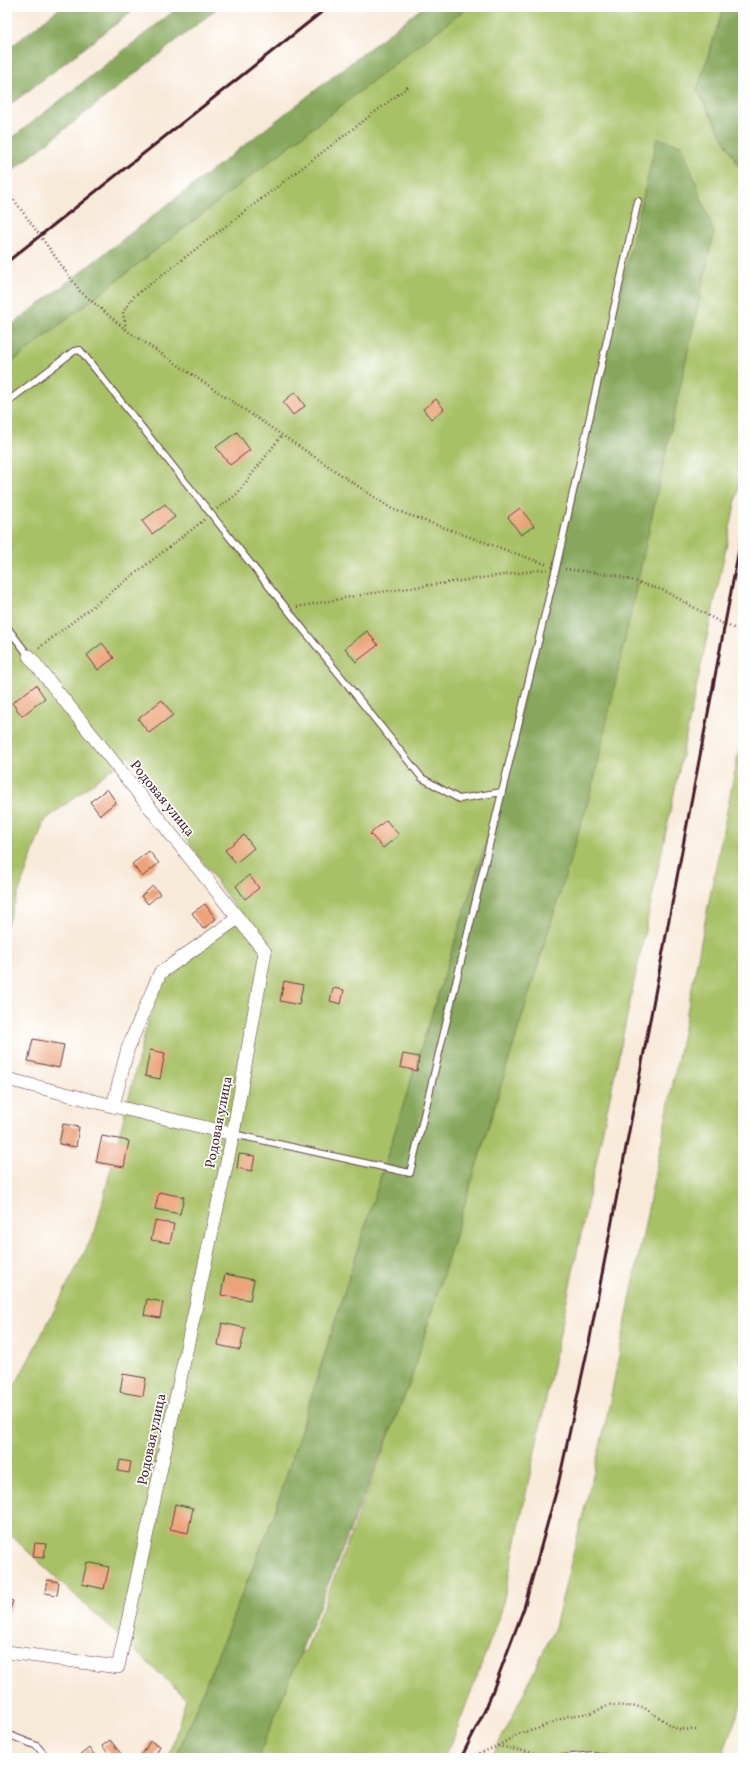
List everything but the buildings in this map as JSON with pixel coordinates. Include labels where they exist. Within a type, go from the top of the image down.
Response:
[{"type":"street","name":"Родовая улица","points":[[7,1652],[118,1668],[233,1134],[265,952],[29,656]]},
{"type":"street","points":[[113,1106],[128,1048],[160,973],[238,918]]},
{"type":"street","points":[[7,1079],[233,1134]]},
{"type":"lane","points":[[233,1134],[410,1173],[556,568],[638,201]]},
{"type":"lane","points":[[7,402],[74,351],[80,350],[422,778],[459,799],[502,792]]},
{"type":"lane","points":[[7,628],[29,656]]},
{"type":"lane","points":[[7,1734],[38,1746],[47,1758]]},
{"type":"lane","points":[[561,1758],[594,1755],[606,1758]]},
{"type":"path","points":[[126,330],[123,312],[133,297],[410,86]]},
{"type":"path","points":[[7,190],[80,291],[126,330],[392,509],[556,568],[616,575],[665,590],[725,625],[740,630],[743,641]]},
{"type":"path","points":[[29,656],[237,494],[282,435]]},
{"type":"path","points":[[287,609],[366,594],[556,568]]},
{"type":"path","points":[[468,1758],[498,1746],[518,1734],[568,1716],[591,1713],[610,1705],[643,1707],[677,1729],[696,1730]]},
{"type":"path","points":[[498,1746],[561,1758]]},
{"type":"green space","points":[[61,7],[138,7],[7,107],[7,50]]},
{"type":"green space","points":[[179,7],[219,7],[7,175],[7,142]]},
{"type":"green space","points":[[423,7],[468,7],[7,366],[7,329]]},
{"type":"green space","points":[[468,7],[724,7],[697,90],[743,174],[743,467],[501,1612],[452,1742],[442,1758],[249,1758],[297,1655],[306,1650],[411,1379],[593,785],[502,792],[274,1515],[176,1758],[169,1758],[186,1698],[7,1532],[7,1401],[95,1232],[160,973],[241,916],[128,756],[44,821],[7,925],[7,366]]},
{"type":"green space","points":[[724,7],[743,7],[743,174],[697,90]]},
{"type":"green space","points":[[657,138],[682,145],[714,233],[593,785],[411,1379],[258,1758],[176,1758],[274,1515],[502,792]]},
{"type":"green space","points":[[743,730],[743,1700],[721,1758],[491,1758],[511,1720],[555,1627],[605,1426]]},
{"type":"railway","points":[[7,262],[328,7]]},
{"type":"railway","points":[[461,1758],[487,1706],[524,1608],[558,1485],[589,1343],[743,528]]}]
